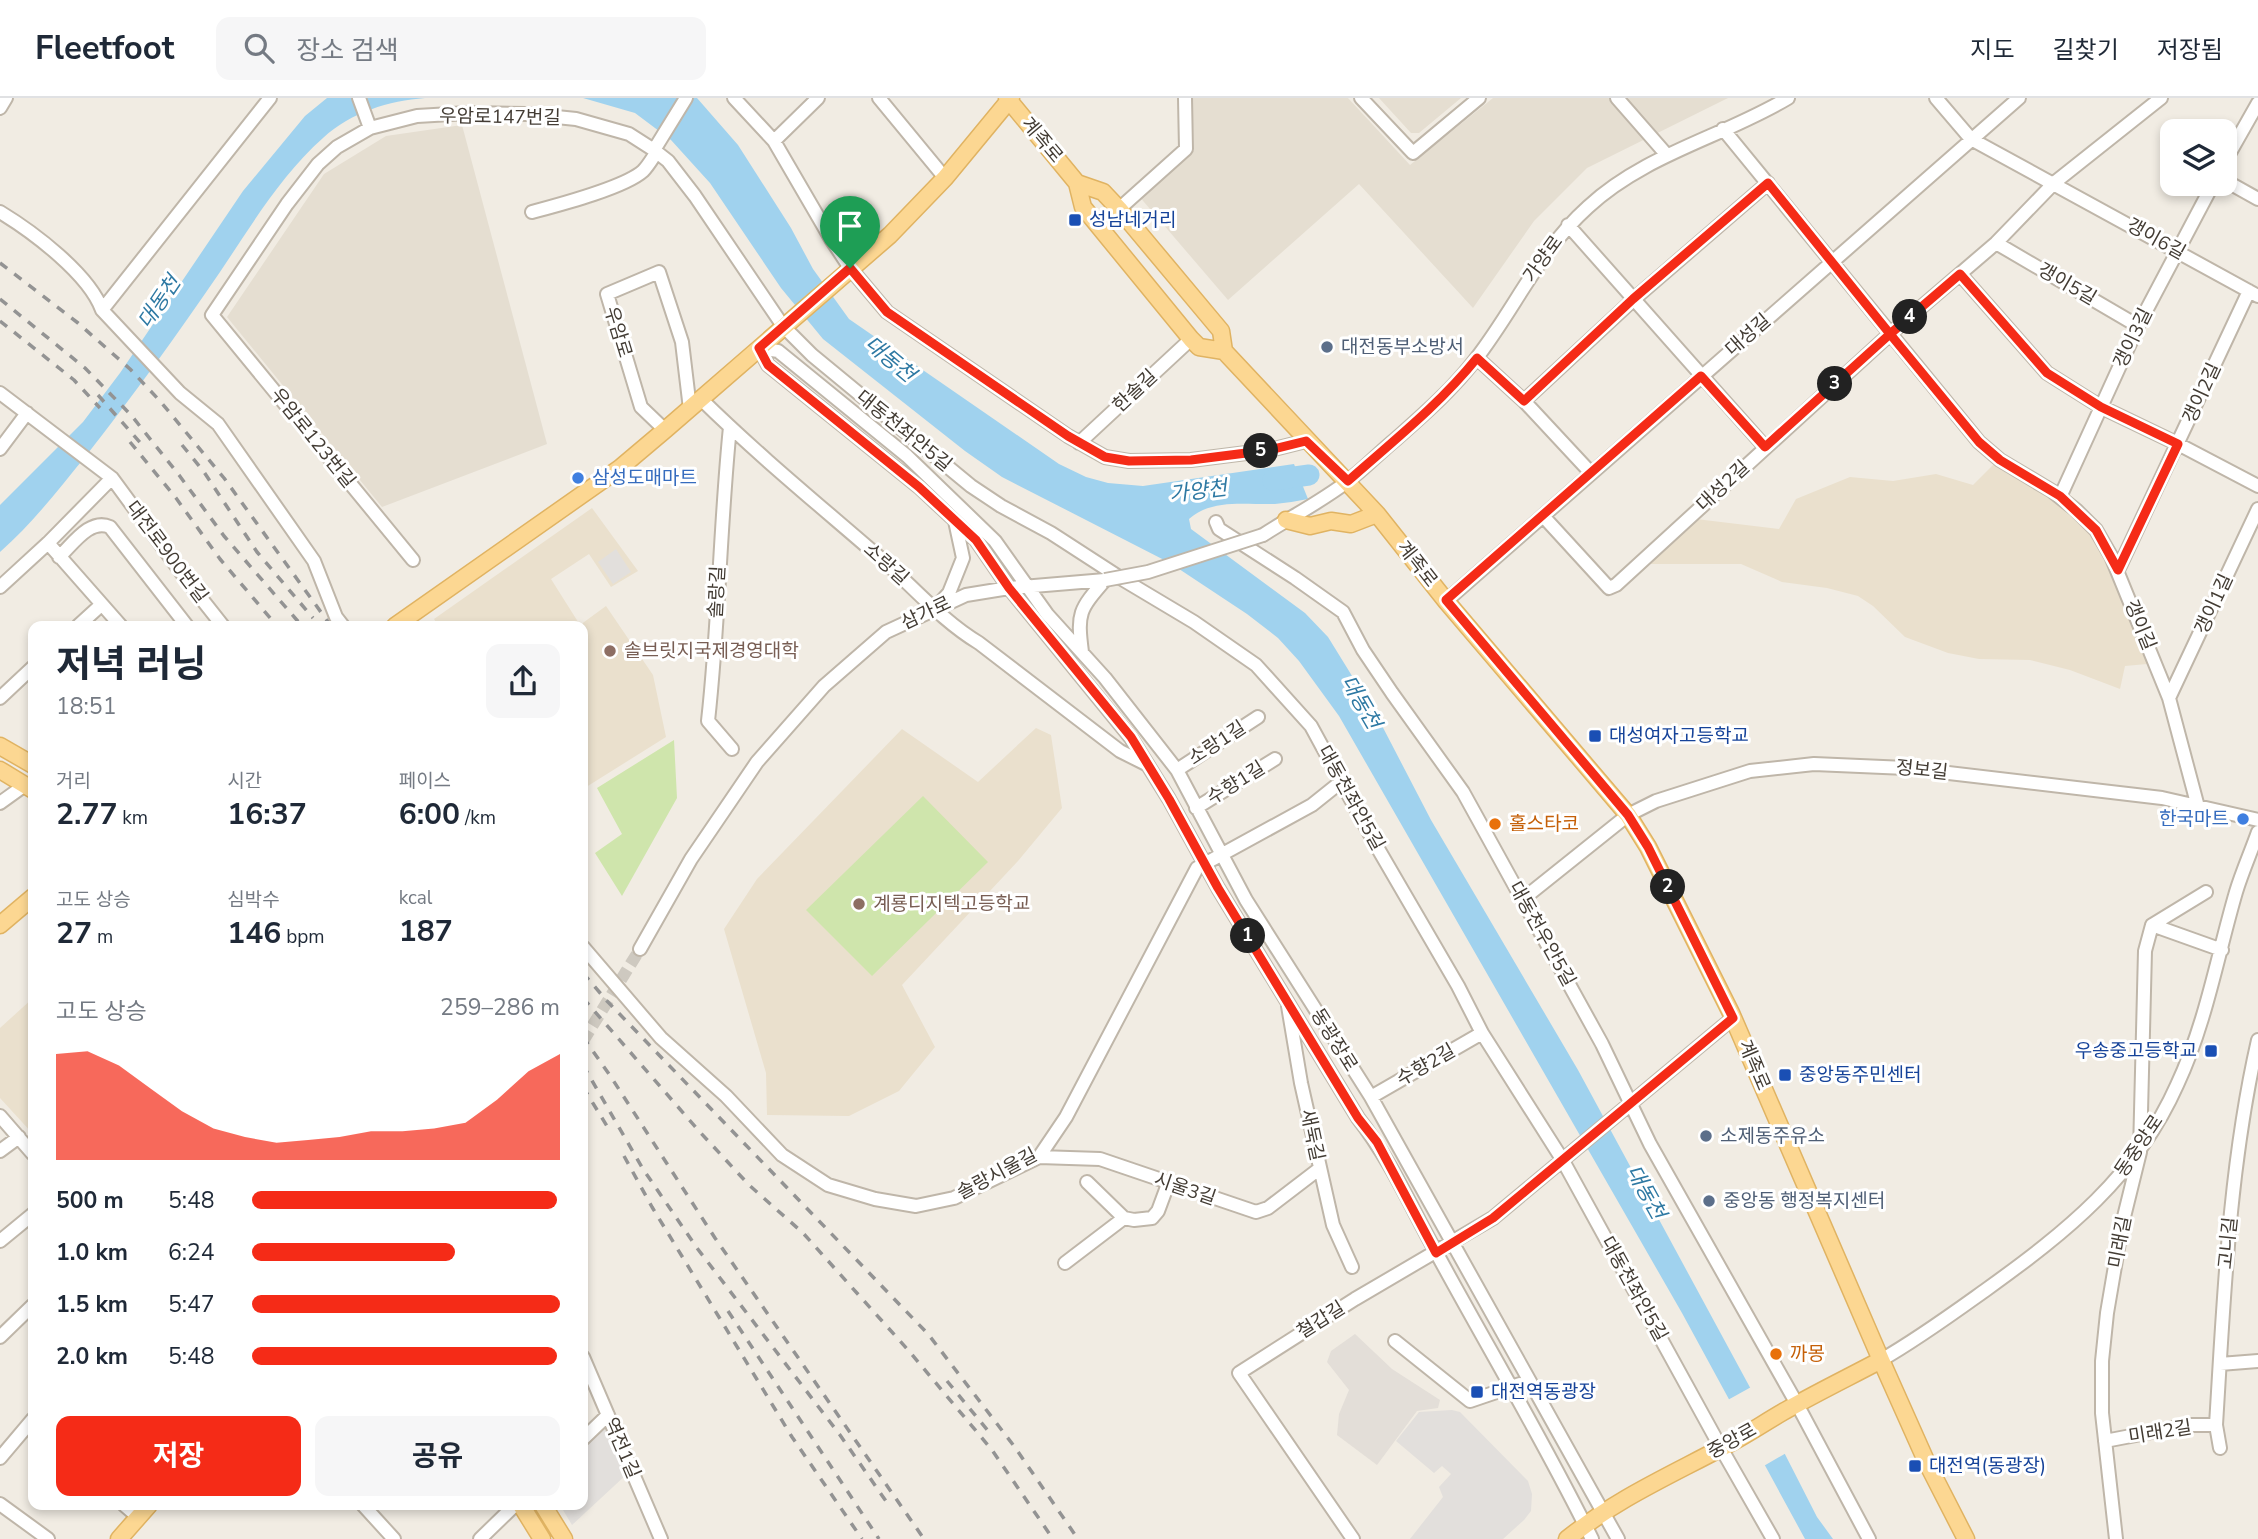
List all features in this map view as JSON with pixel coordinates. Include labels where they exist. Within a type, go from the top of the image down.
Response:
[{"type":"main road","points":[[402,621],[620,468],[696,404],[890,235],[945,178],[1009,99]]},
{"type":"main road","name":"계족로","points":[[1009,99],[1077,183],[1083,207],[1191,339],[1199,347],[1224,351]]},
{"type":"main road","name":"계족로","points":[[1077,183],[1103,192],[1119,209],[1221,331],[1224,351],[1377,514],[1628,815],[1648,847],[1733,1018],[1927,1463],[1966,1539]]},
{"type":"main road","points":[[1286,520],[1310,526],[1331,520],[1351,524],[1377,514]]},
{"type":"main road","points":[[0,746],[28,762]]},
{"type":"main road","points":[[0,770],[28,786]]},
{"type":"main road","points":[[0,925],[28,901]]},
{"type":"main road","name":"중앙로","points":[[1567,1539],[1587,1535],[1603,1511],[1640,1488],[1724,1447],[1881,1360]]},
{"type":"main road","points":[[524,1510],[542,1539]]},
{"type":"main road","points":[[546,1510],[564,1539]]},
{"type":"main road","points":[[119,1539],[143,1511]]},
{"type":"street","points":[[0,108],[6,98]]},
{"type":"street","points":[[359,98],[370,128]]},
{"type":"street","points":[[532,212],[568,203],[632,178],[643,170],[686,98]]},
{"type":"street","points":[[734,98],[774,141],[812,210],[850,268],[887,312],[1079,443],[1105,457],[1129,461],[1191,460],[1270,450],[1306,441]]},
{"type":"street","points":[[774,141],[818,98]]},
{"type":"street","points":[[879,98],[945,178]]},
{"type":"street","points":[[1119,209],[1186,149],[1185,98]]},
{"type":"street","points":[[1361,98],[1413,153],[1479,98]]},
{"type":"street","points":[[1617,98],[1666,154]]},
{"type":"street","name":"가양로","points":[[1348,481],[1457,382],[1477,358],[1528,278],[1568,225],[1591,204],[1666,154],[1787,98]]},
{"type":"street","points":[[1936,98],[1971,139]]},
{"type":"street","name":"대성길","points":[[1446,600],[2019,98]]},
{"type":"street","name":"대성2길","points":[[1543,516],[1609,587],[1616,585],[1890,334],[1996,243],[2054,183],[2161,98]]},
{"type":"street","points":[[106,314],[267,99]]},
{"type":"street","points":[[2237,140],[2258,103]]},
{"type":"street","name":"우암로147번길","points":[[212,315],[287,204],[318,164],[337,147],[370,128],[417,116],[527,114],[576,119],[629,134],[655,150],[668,161],[695,196],[783,326]]},
{"type":"street","name":"갱이길","points":[[1723,129],[1979,442],[2000,460],[2060,496],[2096,530],[2118,570],[2169,698],[2198,807]]},
{"type":"street","name":"갱이6길","points":[[1971,139],[2253,293]]},
{"type":"street","points":[[1524,401],[1633,299],[1768,183]]},
{"type":"street","points":[[2237,187],[2258,199]]},
{"type":"street","name":"갱이3길","points":[[2060,496],[2138,326],[2207,196]]},
{"type":"street","points":[[0,212],[80,274],[97,296],[106,314],[180,393],[218,424],[314,561],[340,621]]},
{"type":"street","points":[[1568,225],[1765,447]]},
{"type":"street","name":"갱이5길","points":[[1996,243],[2138,326]]},
{"type":"street","name":"우암로","points":[[665,430],[641,407],[607,293],[659,272],[682,342],[696,404]]},
{"type":"street","points":[[1960,274],[2047,373],[2101,407],[2258,486]]},
{"type":"street","name":"갱이2길","points":[[2118,570],[2253,293]]},
{"type":"street","name":"우암로123번길","points":[[212,315],[413,560]]},
{"type":"street","name":"대동천좌안5길","points":[[783,326],[812,355],[971,486],[1194,622],[1256,665],[1311,726],[1482,1033],[1565,1157],[1773,1539]]},
{"type":"street","name":"한솔길","points":[[1079,443],[1191,339]]},
{"type":"street","name":"동광장로","points":[[759,348],[768,365],[919,487],[976,540],[1009,588],[1131,737],[1218,888],[1358,1118],[1377,1142],[1513,1388],[1587,1535]]},
{"type":"street","name":"동광장로","points":[[759,348],[778,351],[907,456],[995,541],[1047,614],[1105,678],[1177,770],[1245,900],[1371,1097],[1618,1539]]},
{"type":"street","points":[[1477,358],[1524,401],[1591,473]]},
{"type":"street","name":"대전로900번길","points":[[0,393],[112,478],[219,621]]},
{"type":"street","name":"소랑길","points":[[696,404],[730,427],[936,608],[957,630],[979,643],[1120,751],[1148,765]]},
{"type":"street","points":[[0,449],[27,413]]},
{"type":"street","name":"솔랑길","points":[[730,427],[722,499],[708,721],[732,749]]},
{"type":"street","points":[[0,587],[112,478]]},
{"type":"street","name":"삼가로","points":[[640,948],[691,859],[765,753],[824,686],[886,632],[966,595],[1027,586],[1105,580],[1192,560],[1263,535],[1348,481]]},
{"type":"street","name":"갱이1길","points":[[2169,698],[2258,509]]},
{"type":"street","points":[[936,608],[949,593],[963,558],[955,520]]},
{"type":"street","name":"대동천우안5길","points":[[1216,522],[1219,528],[1343,612],[1363,650],[1463,792],[1602,1044],[1628,1106],[1869,1539]]},
{"type":"street","points":[[59,557],[92,525],[101,523],[110,527],[183,621]]},
{"type":"street","points":[[48,543],[116,621]]},
{"type":"street","points":[[1082,653],[1078,622],[1087,601],[1105,580]]},
{"type":"street","points":[[83,621],[101,605]]},
{"type":"street","points":[[0,698],[28,672]]},
{"type":"street","name":"소랑1길","points":[[1177,770],[1258,717]]},
{"type":"street","name":"수향1길","points":[[1196,808],[1275,759]]},
{"type":"street","name":"정보길","points":[[1523,899],[1628,815],[1657,801],[1750,771],[1836,764],[1919,770],[2162,798],[2258,820]]},
{"type":"street","name":"솔랑시울길","points":[[588,953],[661,1038],[726,1096],[782,1155],[828,1185],[876,1199],[916,1206],[954,1198],[1039,1157],[1073,1105],[1197,868],[1312,805],[1342,781]]},
{"type":"street","points":[[0,803],[28,788]]},
{"type":"street","name":"동중앙로","points":[[1881,1360],[1915,1340],[2034,1255],[2106,1193],[2140,1152],[2177,1086],[2204,1013],[2236,891],[2258,832]]},
{"type":"street","points":[[2152,925],[2207,892]]},
{"type":"street","points":[[2152,925],[2222,950]]},
{"type":"street","name":"미래길","points":[[2116,1539],[2105,1441],[2102,1361],[2122,1225],[2140,1152],[2146,951],[2152,925]]},
{"type":"street","name":"새둑길","points":[[1286,999],[1319,1169],[1333,1225],[1352,1267]]},
{"type":"street","points":[[1628,1106],[1733,1018]]},
{"type":"street","name":"수향2길","points":[[1371,1097],[1482,1033]]},
{"type":"street","name":"고니길","points":[[2220,1448],[2216,1426],[2226,1249],[2247,1089],[2258,1040]]},
{"type":"street","name":"철갑길","points":[[1353,1539],[1239,1373],[1355,1299],[1493,1218],[1628,1106]]},
{"type":"street","points":[[0,1116],[28,1148]]},
{"type":"street","points":[[0,1151],[19,1137]]},
{"type":"street","name":"시울3길","points":[[1039,1157],[1100,1159],[1256,1212],[1268,1208],[1319,1169]]},
{"type":"street","points":[[1087,1182],[1124,1218],[1134,1220],[1152,1218],[1158,1211],[1168,1184]]},
{"type":"street","points":[[0,1241],[28,1218]]},
{"type":"street","points":[[1065,1263],[1124,1218]]},
{"type":"street","points":[[1,1336],[28,1310]]},
{"type":"street","points":[[1395,1341],[1470,1401],[1513,1388],[1530,1379]]},
{"type":"street","points":[[2220,1364],[2258,1361]]},
{"type":"street","name":"역전1길","points":[[588,1369],[661,1539]]},
{"type":"street","points":[[588,1433],[608,1415]]},
{"type":"street","name":"미래2길","points":[[2105,1441],[2188,1425],[2216,1426]]},
{"type":"street","points":[[0,1458],[28,1426]]},
{"type":"street","points":[[0,1504],[48,1539]]},
{"type":"street","points":[[368,1510],[394,1539]]},
{"type":"street","points":[[480,1539],[510,1510]]},
{"type":"shaded area","points":[[1192,98],[1348,98],[1410,165],[1493,98],[1728,98],[1587,168],[1534,221],[1473,308],[1359,184],[1228,300],[1138,195],[1194,150]]},
{"type":"shaded area","points":[[1379,98],[1461,98],[1419,133],[1411,133]]},
{"type":"shaded area","points":[[462,125],[547,444],[382,507],[227,317],[324,174],[386,136]]},
{"type":"shaded area","points":[[1997,461],[2056,501],[2094,533],[2120,584],[2147,664],[2125,666],[2120,689],[2070,670],[2030,660],[1979,659],[1948,653],[1905,637],[1873,606],[1858,596],[1827,588],[1782,582],[1741,564],[1648,564],[1696,519],[1779,529],[1796,499],[1850,477],[1893,481],[1936,474],[1973,485]]},
{"type":"shaded area","name":"솔브릿지국제경영대학","points":[[592,508],[638,571],[611,587],[589,554],[551,579],[577,621],[434,619]]},
{"type":"shaded area","points":[[616,549],[631,572],[613,584],[598,562]]},
{"type":"shaded area","name":"솔브릿지국제경영대학","points":[[606,606],[653,675],[666,737],[588,786],[588,621],[585,621]]},
{"type":"shaded area","name":"계룡디지텍고등학교","points":[[1036,728],[1051,735],[1062,808],[1018,861],[902,985],[935,1047],[899,1091],[849,1116],[767,1115],[766,1073],[724,929],[757,879],[902,729],[978,782]]},
{"type":"shaded area","points":[[28,1003],[28,1129],[0,1098],[0,1028]]},
{"type":"shaded area","points":[[1355,1334],[1392,1369],[1440,1400],[1438,1408],[1417,1411],[1377,1465],[1337,1435],[1339,1414],[1349,1390],[1327,1362],[1331,1351]]},
{"type":"shaded area","points":[[1419,1412],[1460,1412],[1528,1481],[1532,1494],[1531,1511],[1503,1539],[1410,1539],[1443,1497],[1439,1487],[1451,1474],[1442,1466],[1434,1473],[1396,1441]]},
{"type":"shaded area","points":[[608,1426],[627,1474],[572,1525],[563,1510],[588,1510],[588,1443]]},
{"type":"green space","points":[[674,740],[677,798],[622,896],[595,853],[622,834],[597,788]]},
{"type":"green space","points":[[923,796],[988,862],[872,976],[806,910]]},
{"type":"water","points":[[327,98],[425,98],[384,105],[358,115],[334,129],[308,152],[267,202],[187,319],[103,434],[44,506],[0,552],[0,505],[83,422],[120,373],[243,191],[305,116]]},
{"type":"water","name":"대동천","points":[[583,98],[697,98],[738,145],[791,228],[813,269],[849,319],[1059,464],[1086,477],[1108,483],[1143,486],[1294,464],[1308,499],[1275,504],[1219,505],[1198,512],[1189,519],[1191,529],[1305,613],[1328,637],[1378,718],[1431,820],[1578,1070],[1766,1417],[1817,1517],[1833,1539],[1805,1539],[1682,1313],[1339,716],[1299,661],[1278,638],[1247,614],[1170,563],[1002,477],[965,451],[823,339],[781,288],[710,183],[671,140],[635,113]]},
{"type":"pier","points":[[1753,1386],[1788,1452],[1762,1467],[1726,1401]]},
{"type":"waterway","name":"가양천","points":[[1273,480],[1309,475]]},
{"type":"tunnel","points":[[588,1033],[640,949]]},
{"type":"railway","points":[[0,263],[78,323],[130,369],[160,401],[224,478],[327,621]]},
{"type":"railway","points":[[0,299],[85,368],[131,415],[224,536],[298,621]]},
{"type":"railway","points":[[0,321],[74,380],[100,408]]},
{"type":"railway","points":[[98,395],[144,447]]},
{"type":"railway","points":[[130,442],[176,498],[220,559],[273,621]]},
{"type":"railway","points":[[182,445],[204,472],[257,552],[313,618]]},
{"type":"railway","points":[[588,979],[928,1334],[1014,1446],[1078,1539]]},
{"type":"railway","points":[[588,1004],[699,1131],[749,1185],[803,1233],[909,1351],[992,1450],[1053,1539]]},
{"type":"railway","points":[[588,1044],[715,1238],[924,1539]]},
{"type":"railway","points":[[588,1074],[643,1169],[697,1248],[840,1435],[888,1504]]},
{"type":"railway","points":[[588,1095],[610,1131]]},
{"type":"railway","points":[[624,1156],[652,1207],[792,1437],[862,1539]]},
{"type":"railway","points":[[728,1311],[879,1539]]},
{"type":"railway","points":[[947,1381],[989,1432]]},
{"type":"place","name":"성남네거리","points":[[1075,220]]},
{"type":"place","name":"대전동부소방서","points":[[1327,347]]},
{"type":"place","name":"삼성도매마트","points":[[578,478]]},
{"type":"place","name":"솔브릿지국제경영대학","points":[[610,651]]},
{"type":"place","name":"대성여자고등학교","points":[[1595,736]]},
{"type":"place","name":"한국마트","points":[[2243,819]]},
{"type":"place","name":"홀스타코","points":[[1495,824]]},
{"type":"place","name":"계룡디지텍고등학교","points":[[859,904]]},
{"type":"place","name":"우송중고등학교","points":[[2211,1051]]},
{"type":"place","name":"중앙동주민센터","points":[[1785,1075]]},
{"type":"place","name":"소제동주유소","points":[[1706,1136]]},
{"type":"place","name":"중앙동 행정복지센터","points":[[1709,1201]]},
{"type":"place","name":"까몽","points":[[1776,1354]]},
{"type":"place","name":"대전역동광장","points":[[1477,1392]]},
{"type":"place","name":"대전역(동광장)","points":[[1915,1466]]},
{"type":"route","points":[[850,268],[759,348],[768,365],[919,487],[976,540],[1009,588],[1131,737],[1218,888],[1358,1118],[1377,1142],[1436,1253],[1493,1218],[1733,1018],[1648,847],[1628,815],[1446,600],[1701,376],[1765,447],[1890,334],[1979,442],[2000,460],[2060,496],[2096,530],[2118,570],[2178,444],[2101,407],[2047,373],[1960,274],[1890,334],[1768,183],[1633,299],[1524,401],[1477,358],[1427,412],[1348,481],[1306,441],[1270,450],[1191,460],[1129,461],[1105,457],[1068,436],[887,312],[850,268]]}]
